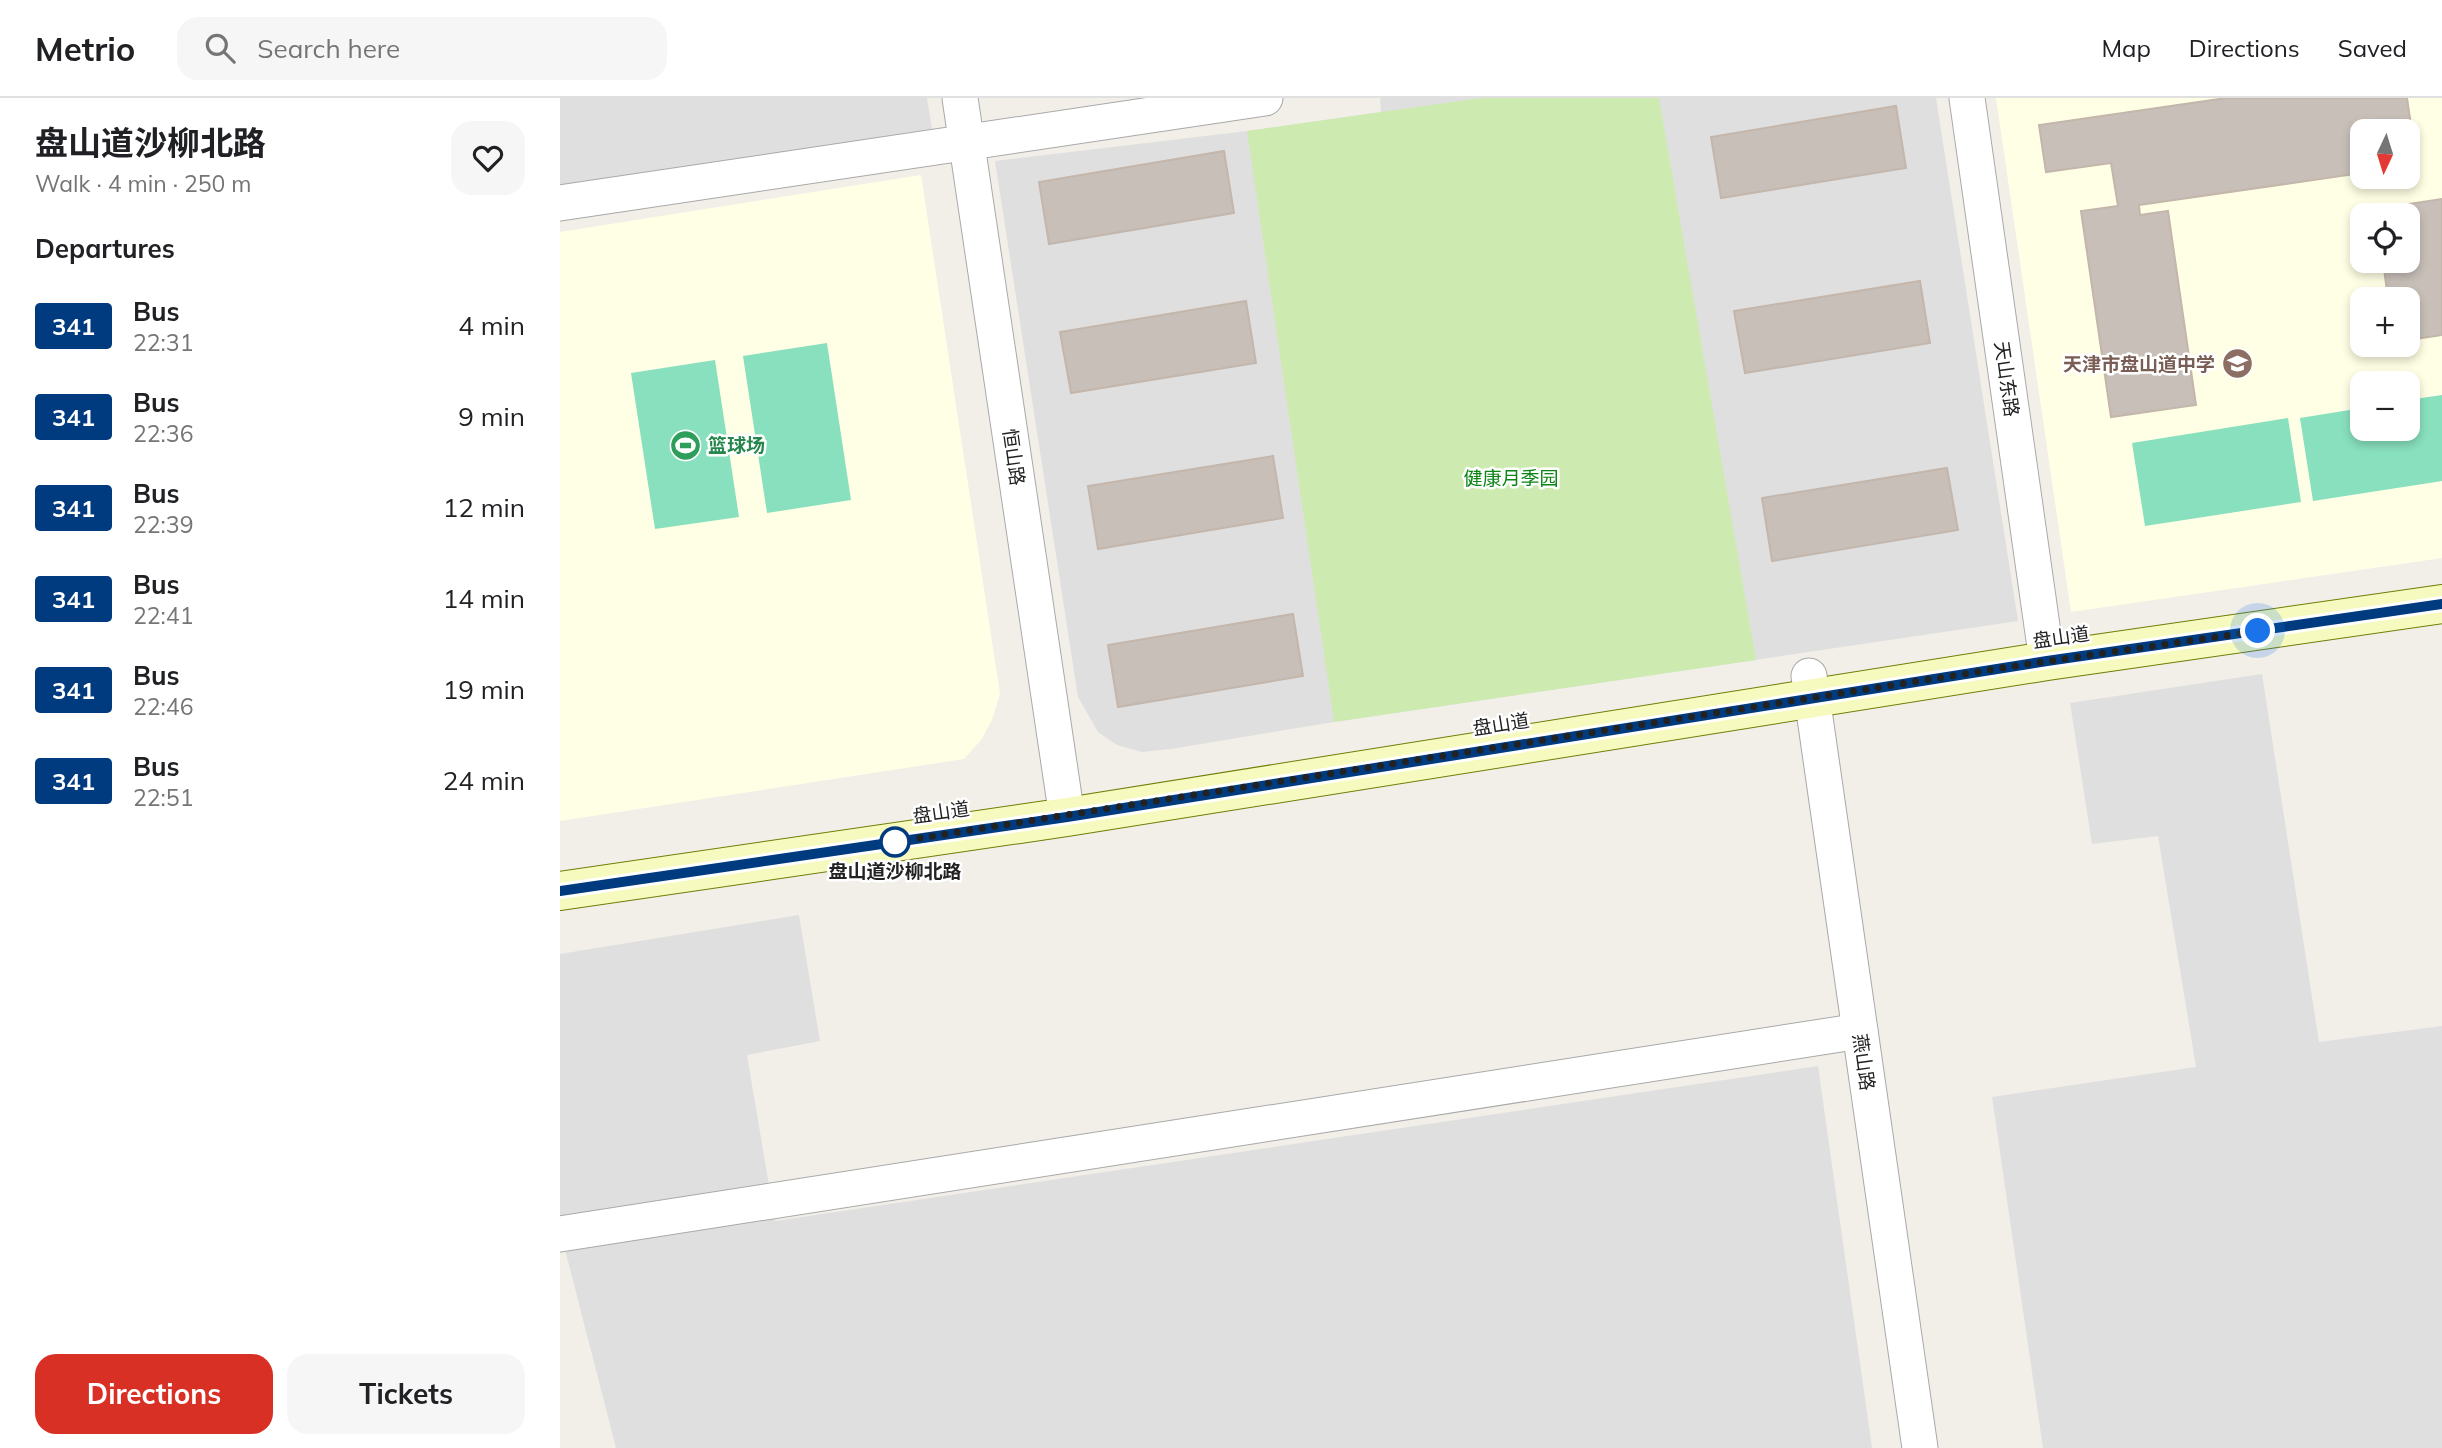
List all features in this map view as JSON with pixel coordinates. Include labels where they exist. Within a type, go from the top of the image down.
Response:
[{"type":"street","name":"恒山路","points":[[960,98],[1066,805]]},
{"type":"street","points":[[560,203],[1265,98]]},
{"type":"street","name":"天山东路","points":[[1967,98],[2045,650]]},
{"type":"street","name":"盘山道","points":[[560,891],[1066,805],[2045,650],[2442,583]]},
{"type":"street","name":"盘山道","points":[[2045,650],[2442,604]]},
{"type":"street","name":"燕山路","points":[[1811,687],[1920,1448]]},
{"type":"street","name":"盘山道","points":[[560,868],[1066,805]]},
{"type":"street","points":[[560,1234],[1860,1031]]},
{"type":"shaded area","points":[[560,98],[927,98],[932,129],[560,188]]},
{"type":"shaded area","points":[[1380,98],[1936,98],[2018,621],[1334,722],[1171,749],[1142,752],[1117,745],[1098,732],[1078,697],[995,161],[1381,112]]},
{"type":"shaded area","name":"天津市盘山道中学","points":[[1996,98],[2442,98],[2442,558],[2071,612]]},
{"type":"shaded area","points":[[921,175],[1000,694],[992,720],[981,740],[964,759],[560,821],[560,232]]},
{"type":"shaded area","points":[[2262,674],[2319,1042],[2442,1026],[2442,1448],[2043,1448],[1992,1097],[2196,1067],[2158,836],[2092,844],[2070,703]]},
{"type":"shaded area","points":[[799,915],[820,1041],[747,1055],[775,1221],[1818,1066],[1872,1448],[616,1448],[560,1230],[560,954]]},
{"type":"green space","name":"健康月季园","points":[[1481,98],[1659,98],[1756,660],[1334,722],[1247,131]]},
{"type":"green space","name":"篮球场","points":[[827,343],[851,500],[767,513],[743,356]]},
{"type":"green space","name":"篮球场","points":[[715,360],[739,517],[655,529],[631,373]]},
{"type":"green space","points":[[2442,395],[2442,481],[2313,501],[2300,418],[2350,410],[2350,441],[2420,441],[2420,398]]},
{"type":"green space","points":[[2288,418],[2301,502],[2145,526],[2132,443]]},
{"type":"building","points":[[2226,98],[2407,98],[2410,119],[2350,119],[2350,175],[2139,205],[2140,215],[2168,211],[2196,405],[2111,417],[2081,211],[2118,206],[2111,163],[2046,172],[2039,125]]},
{"type":"building","points":[[1896,106],[1906,168],[1721,198],[1711,137]]},
{"type":"building","points":[[1224,151],[1234,213],[1049,244],[1039,182]]},
{"type":"building","points":[[2442,199],[2442,335],[2420,338],[2420,287],[2386,287],[2385,273],[2420,273],[2420,203],[2415,203]]},
{"type":"building","points":[[1920,281],[1930,343],[1745,373],[1734,311]]},
{"type":"building","points":[[1246,301],[1256,363],[1071,393],[1060,332]]},
{"type":"building","points":[[1273,456],[1283,518],[1098,549],[1088,486]]},
{"type":"building","points":[[1947,468],[1958,530],[1772,561],[1762,498]]},
{"type":"building","points":[[1293,614],[1303,676],[1118,707],[1108,645]]},
{"type":"bus line","name":"341","points":[[560,891],[1067,817],[2047,661],[2442,604]]},
{"type":"place","name":"天津市盘山道中学","points":[[2238,364]]},
{"type":"place","name":"篮球场","points":[[685,445]]},
{"type":"place","name":"盘山道沙柳北路","points":[[895,842]]},
{"type":"route","points":[[895,842],[2021,665],[2258,631]]}]
